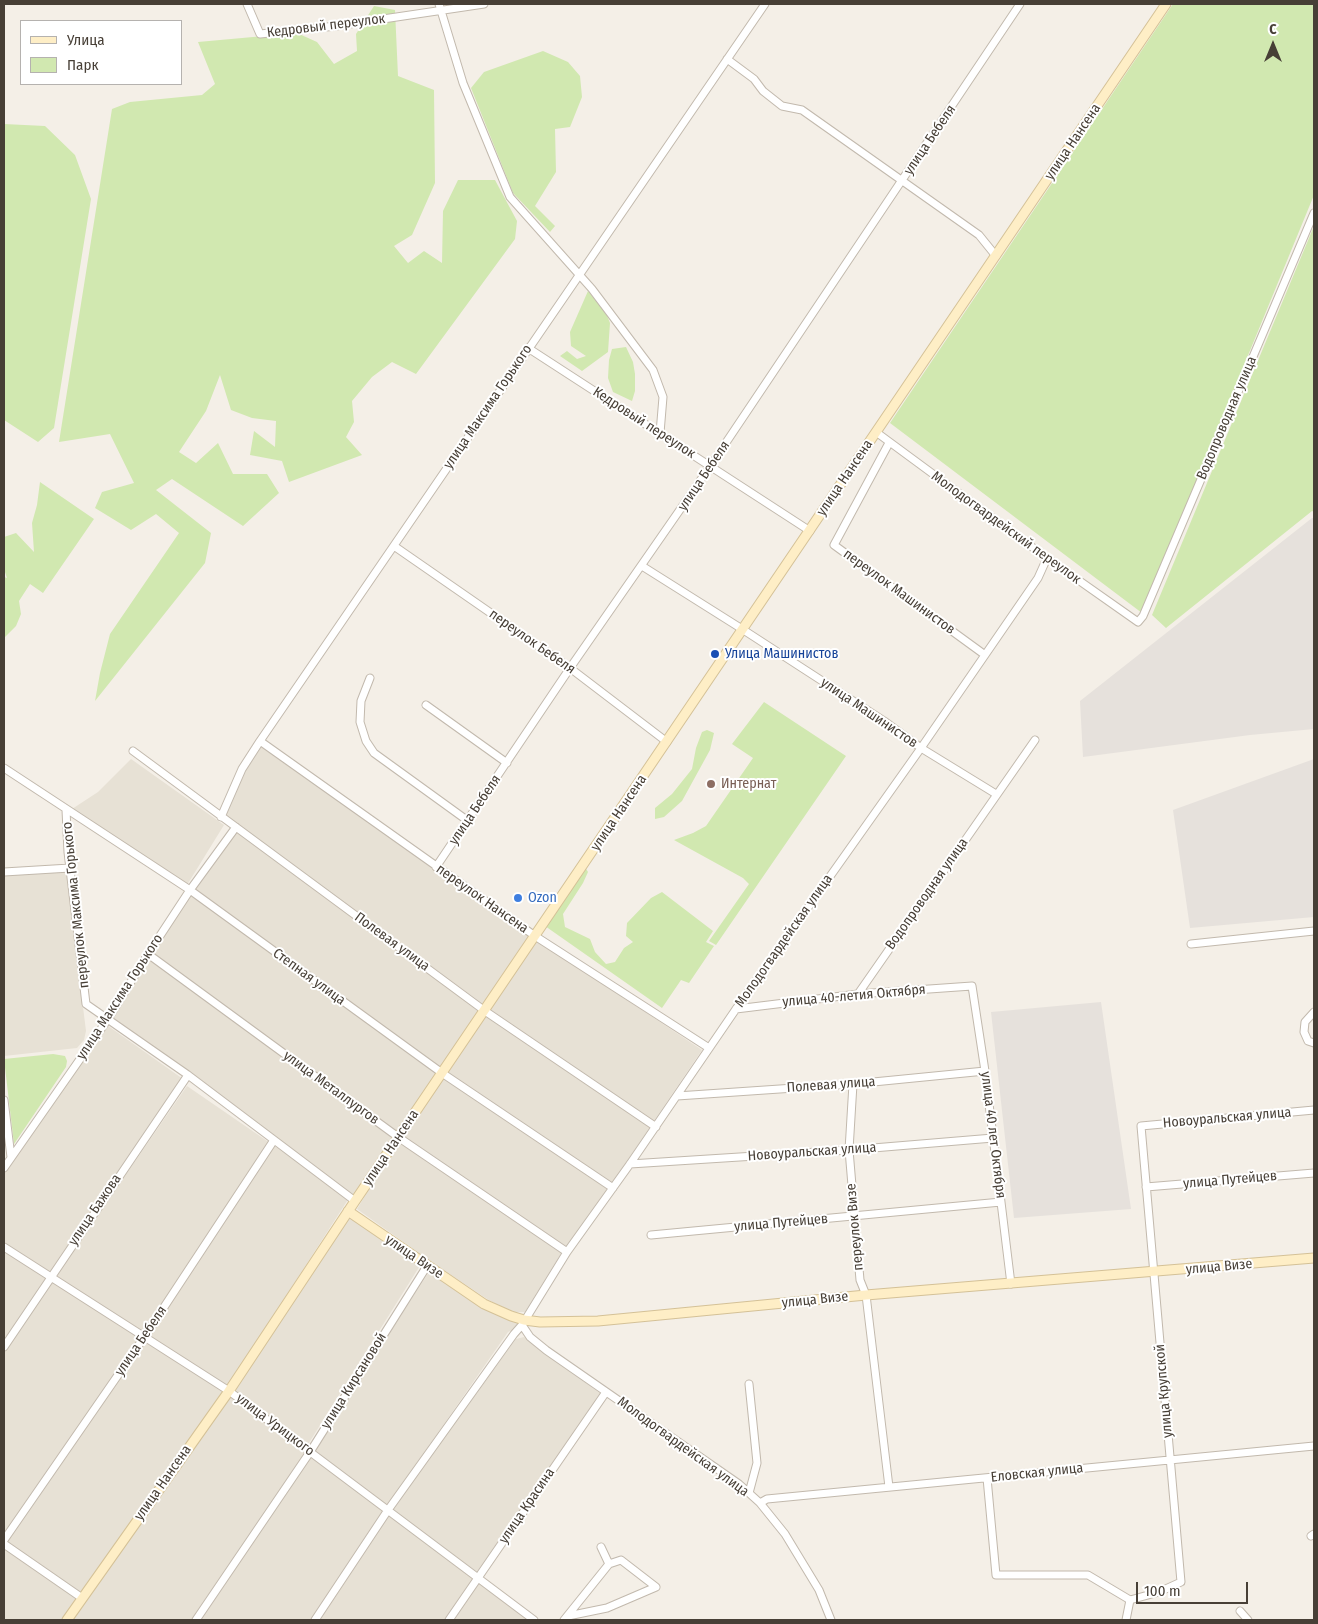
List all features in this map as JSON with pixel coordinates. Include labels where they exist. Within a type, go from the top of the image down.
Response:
[{"type":"main road","name":"улица Нансена","points":[[67,1620],[229,1391],[348,1211],[1166,4]]},
{"type":"main road","name":"улица Визе","points":[[348,1211],[484,1304],[523,1322],[568,1323],[598,1321],[866,1295],[1314,1258]]},
{"type":"street","name":"Кедровый переулок","points":[[247,4],[260,34],[336,26],[440,7],[484,4]]},
{"type":"street","name":"улица Максима Горького","points":[[221,816],[242,768],[765,4]]},
{"type":"street","name":"улица Бебеля","points":[[436,867],[570,668],[711,466],[1020,4]]},
{"type":"street","points":[[440,7],[463,84],[510,197],[580,274],[653,370],[663,397],[660,433]]},
{"type":"street","points":[[727,59],[754,79],[763,91],[782,106],[802,110],[979,234],[996,256]]},
{"type":"street","name":"Водопроводная улица","points":[[1138,622],[1143,616],[1314,213]]},
{"type":"street","name":"Кедровый переулок","points":[[528,348],[810,531]]},
{"type":"street","name":"Молодогвардейский переулок","points":[[876,432],[1047,558],[1138,622]]},
{"type":"street","name":"переулок Машинистов","points":[[889,443],[834,545],[985,655]]},
{"type":"street","name":"переулок Бебеля","points":[[394,546],[570,668],[667,742]]},
{"type":"street","name":"Молодогвардейская улица","points":[[315,1620],[388,1510],[523,1322],[567,1252],[921,748],[1038,578],[1047,558]]},
{"type":"street","name":"улица Машинистов","points":[[642,566],[884,721],[921,748],[996,794]]},
{"type":"street","points":[[370,678],[361,701],[360,722],[366,741],[374,753],[468,821]]},
{"type":"street","points":[[426,705],[507,763]]},
{"type":"street","name":"Водопроводная улица","points":[[858,994],[1035,740]]},
{"type":"street","name":"переулок Нансена","points":[[260,742],[535,936],[709,1048]]},
{"type":"street","name":"Полевая улица","points":[[133,751],[485,1011],[656,1127]]},
{"type":"street","name":"Степная улица","points":[[4,768],[190,890],[442,1073],[613,1188]]},
{"type":"street","name":"переулок Максима Горького","points":[[66,810],[70,868],[86,1004],[108,1019]]},
{"type":"street","name":"улица Максима Горького","points":[[4,1168],[108,1019],[190,890],[236,827]]},
{"type":"street","points":[[4,872],[70,868]]},
{"type":"street","points":[[1191,944],[1314,931]]},
{"type":"street","name":"улица Металлургов","points":[[148,954],[398,1137],[567,1252]]},
{"type":"street","name":"улица 40-летия Октября","points":[[736,1009],[858,994],[972,986]]},
{"type":"street","name":"улица 40 лет Октября","points":[[972,986],[985,1071],[1011,1284]]},
{"type":"street","points":[[1314,1012],[1305,1022],[1304,1032],[1308,1041],[1314,1043]]},
{"type":"street","points":[[108,1019],[188,1075],[355,1201]]},
{"type":"street","name":"Полевая улица","points":[[677,1096],[853,1084],[985,1071]]},
{"type":"street","name":"улица Бажова","points":[[4,1346],[188,1075]]},
{"type":"street","name":"переулок Визе","points":[[853,1084],[849,1150],[854,1217],[860,1280],[866,1295],[889,1487]]},
{"type":"street","points":[[4,1100],[11,1157]]},
{"type":"street","name":"Новоуральская улица","points":[[1140,1126],[1314,1110]]},
{"type":"street","name":"улица Крупской","points":[[1130,1600],[1159,1592],[1181,1582],[1140,1126]]},
{"type":"street","name":"Новоуральская улица","points":[[630,1164],[849,1150],[993,1138]]},
{"type":"street","name":"улица Бебеля","points":[[4,1542],[145,1336],[274,1140]]},
{"type":"street","name":"улица Путейцев","points":[[1146,1187],[1314,1173]]},
{"type":"street","name":"улица Путейцев","points":[[651,1235],[1002,1202]]},
{"type":"street","name":"улица Урицкого","points":[[4,1248],[229,1391],[534,1620]]},
{"type":"street","name":"улица Кирсановой","points":[[196,1620],[310,1452],[427,1266]]},
{"type":"street","name":"Молодогвардейская улица","points":[[523,1322],[530,1337],[546,1350],[738,1484],[760,1503],[785,1534],[819,1590],[831,1620]]},
{"type":"street","points":[[749,1384],[757,1463],[749,1493]]},
{"type":"street","name":"улица Красина","points":[[448,1620],[606,1392]]},
{"type":"street","name":"Еловская улица","points":[[760,1503],[767,1499],[1314,1446]]},
{"type":"street","points":[[987,1478],[996,1575],[1088,1575],[1130,1600],[1126,1620]]},
{"type":"street","points":[[4,1542],[82,1598]]},
{"type":"street","points":[[601,1547],[609,1564]]},
{"type":"street","points":[[621,1560],[656,1587],[606,1608],[566,1618],[609,1564],[621,1560]]},
{"type":"street","points":[[1240,1611],[1248,1620]]},
{"type":"shaded area","points":[[1314,518],[1314,729],[1250,735],[1083,757],[1080,701]]},
{"type":"shaded area","points":[[261,747],[529,935],[483,1004],[225,816],[246,770]]},
{"type":"shaded area","points":[[131,759],[224,825],[187,885],[72,809],[98,792]]},
{"type":"shaded area","points":[[1314,759],[1314,917],[1190,928],[1173,810]]},
{"type":"shaded area","points":[[236,827],[485,1011],[442,1073],[613,1188],[567,1252],[398,1138],[355,1201],[108,1019],[148,954]]},
{"type":"shaded area","points":[[66,871],[86,1031],[84,1040],[77,1048],[4,1056],[4,876]]},
{"type":"shaded area","points":[[536,939],[702,1050],[654,1121],[490,1010]]},
{"type":"shaded area","points":[[1101,1002],[1131,1209],[1014,1218],[991,1012]]},
{"type":"shaded area","points":[[487,1014],[650,1127],[612,1184],[448,1073]]},
{"type":"shaded area","points":[[104,1023],[183,1079],[50,1273],[4,1243],[4,1170]]},
{"type":"shaded area","points":[[187,1086],[270,1143],[144,1332],[56,1276]]},
{"type":"shaded area","points":[[401,1142],[562,1252],[525,1312],[512,1312],[487,1299],[357,1209]]},
{"type":"shaded area","points":[[273,1145],[349,1198],[227,1388],[147,1335]]},
{"type":"shaded area","points":[[349,1216],[421,1264],[307,1446],[233,1392]]},
{"type":"shaded area","points":[[4,1247],[229,1391],[534,1620],[4,1620]]},
{"type":"shaded area","points":[[429,1272],[478,1304],[519,1322],[517,1328],[508,1332],[387,1506],[313,1451]]},
{"type":"shaded area","points":[[524,1337],[601,1394],[477,1572],[392,1509],[516,1339]]},
{"type":"green space","points":[[1173,4],[1314,4],[1314,195],[1142,613],[890,423]]},
{"type":"green space","points":[[374,6],[395,10],[398,76],[434,90],[435,183],[412,235],[394,246],[408,263],[424,251],[442,263],[443,211],[458,180],[495,180],[517,221],[515,239],[416,374],[392,362],[372,377],[352,401],[354,422],[346,437],[362,455],[289,482],[282,461],[250,455],[254,431],[275,447],[276,421],[252,418],[231,410],[220,375],[206,411],[179,452],[196,463],[218,443],[233,474],[267,474],[279,493],[243,526],[172,479],[156,490],[211,533],[205,563],[95,701],[110,634],[179,533],[156,514],[131,530],[95,508],[102,492],[134,483],[110,434],[59,442],[112,109],[130,102],[202,95],[215,84],[198,42],[297,33],[317,42],[334,64],[357,51],[356,34]]},
{"type":"green space","points":[[543,51],[568,62],[580,76],[582,97],[570,127],[555,129],[556,172],[535,206],[555,226],[550,232],[513,193],[471,88],[484,72]]},
{"type":"green space","points":[[4,124],[45,126],[75,155],[91,199],[54,428],[38,442],[4,420]]},
{"type":"green space","points":[[1314,226],[1314,512],[1312,511],[1166,628],[1152,615]]},
{"type":"green space","points":[[588,291],[606,313],[610,323],[608,352],[582,371],[560,356],[567,351],[577,359],[586,356],[571,346],[570,332]]},
{"type":"green space","points":[[626,347],[633,362],[635,374],[635,391],[632,401],[613,392],[608,378],[612,349]]},
{"type":"green space","points":[[40,482],[94,519],[43,593],[30,584],[19,601],[21,614],[16,626],[4,638],[4,577],[7,578],[4,569],[4,537],[16,533],[34,552],[32,523]]},
{"type":"green space","points":[[764,702],[846,756],[716,945],[709,941],[749,884],[743,878],[674,840],[706,826],[753,758],[732,744]]},
{"type":"green space","points":[[707,730],[714,733],[710,750],[682,801],[664,817],[655,819],[655,808],[672,794],[692,769],[696,748],[702,732]]},
{"type":"green space","points":[[585,867],[588,872],[583,883],[563,914],[565,927],[590,939],[595,952],[606,964],[615,962],[624,948],[633,942],[626,936],[627,923],[651,898],[662,892],[713,931],[706,942],[714,946],[689,983],[681,980],[662,1008],[545,926]]},
{"type":"green space","points":[[53,1054],[65,1056],[67,1061],[66,1067],[14,1144],[4,1059]]},
{"type":"place","name":"Улица Машинистов","points":[[715,654]]},
{"type":"place","name":"Интернат","points":[[711,784]]},
{"type":"place","name":"Ozon","points":[[518,898]]}]
